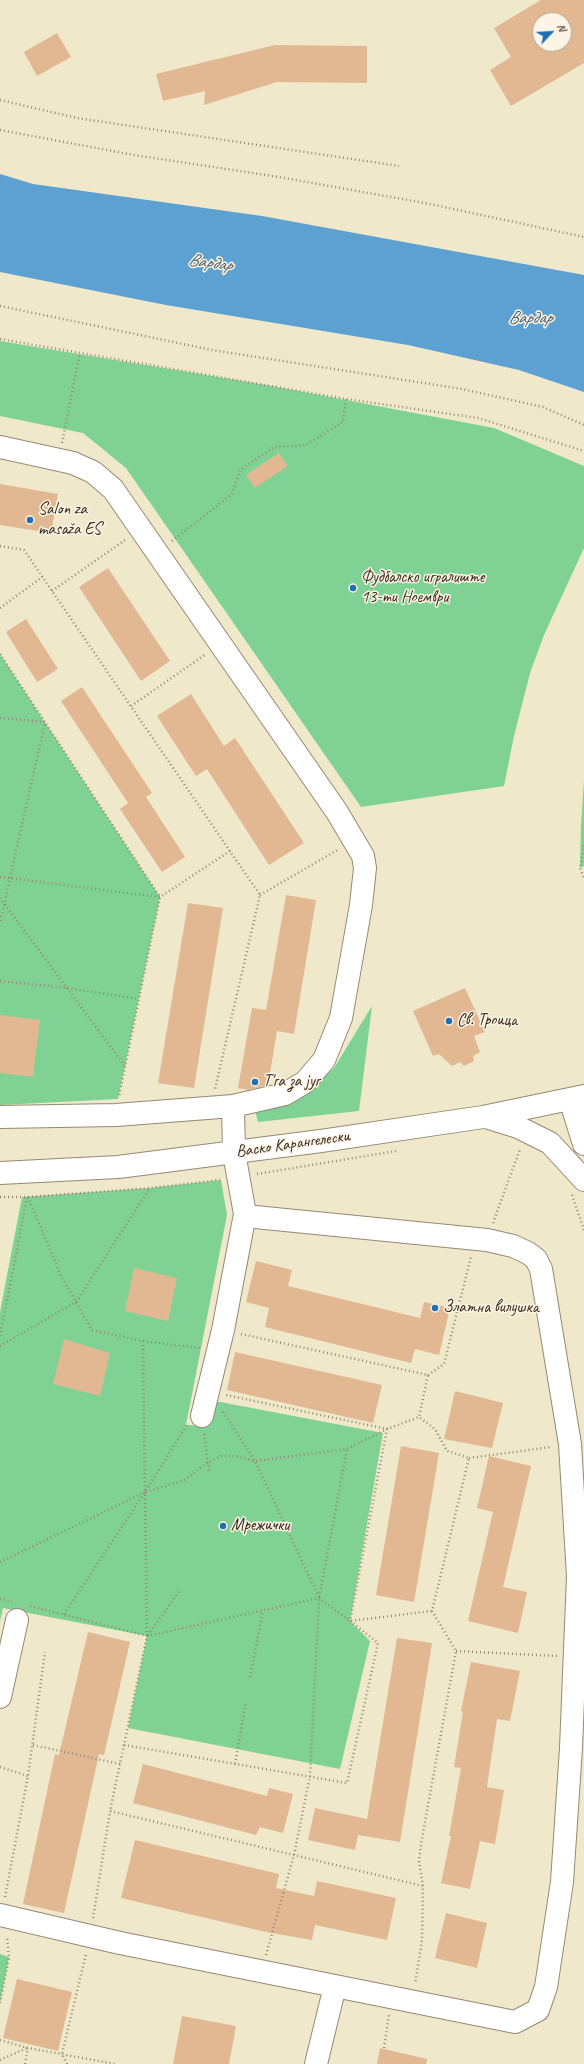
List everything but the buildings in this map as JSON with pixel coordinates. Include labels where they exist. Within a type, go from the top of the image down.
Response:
[{"type":"street","points":[[0,447],[73,463],[94,472],[112,489],[337,812],[355,840],[363,856],[365,868],[361,905],[341,1018],[324,1060],[305,1082],[285,1094],[233,1106],[116,1115],[0,1117]]},
{"type":"street","points":[[577,1098],[584,1144]]},
{"type":"street","name":"Васко Карангелески","points":[[0,1173],[118,1167],[234,1153],[482,1116],[577,1098]]},
{"type":"street","points":[[202,1416],[221,1340],[245,1216],[234,1153],[233,1106]]},
{"type":"street","points":[[482,1116],[518,1127],[550,1143],[577,1186]]},
{"type":"street","points":[[0,1916],[91,1937],[516,2022],[538,2010],[546,1987],[562,1882],[578,1748],[576,1657],[578,1576],[570,1444],[541,1269],[536,1259],[528,1253],[513,1246],[481,1239],[245,1216]]},
{"type":"street","points":[[0,1697],[20,1610]]},
{"type":"street","points":[[316,2064],[335,1986]]},
{"type":"path","points":[[0,100],[76,118],[399,166]]},
{"type":"path","points":[[0,130],[134,155],[430,204],[584,238]]},
{"type":"path","points":[[0,306],[212,350],[462,389],[543,407],[584,425]]},
{"type":"path","points":[[0,339],[346,399],[478,418],[584,451]]},
{"type":"path","points":[[59,459],[80,353]]},
{"type":"path","points":[[157,552],[232,494],[240,470],[274,448],[306,445],[343,422],[346,399]]},
{"type":"path","points":[[52,591],[141,529]]},
{"type":"path","points":[[0,546],[24,550],[260,895]]},
{"type":"path","points":[[0,608],[42,577]]},
{"type":"path","points":[[131,706],[220,643]]},
{"type":"path","points":[[0,654],[160,897],[116,1115]]},
{"type":"path","points":[[0,718],[45,722]]},
{"type":"path","points":[[0,923],[45,722]]},
{"type":"path","points":[[211,1108],[260,895],[355,840]]},
{"type":"path","points":[[584,845],[580,868],[584,878]]},
{"type":"path","points":[[0,877],[160,897],[230,851]]},
{"type":"path","points":[[0,898],[125,1067]]},
{"type":"path","points":[[0,981],[67,988],[139,999]]},
{"type":"path","points":[[419,1417],[428,1375],[444,1364],[481,1239],[522,1144]]},
{"type":"path","points":[[0,1197],[28,1197],[150,1188],[239,1177],[400,1150]]},
{"type":"path","points":[[577,1186],[584,1230]]},
{"type":"path","points":[[0,1346],[76,1302],[150,1188]]},
{"type":"path","points":[[28,1197],[62,1278],[92,1330],[143,1341],[221,1340],[428,1375]]},
{"type":"path","points":[[0,1336],[28,1197]]},
{"type":"path","points":[[67,2064],[62,2054],[91,1937],[110,1811],[147,1636],[143,1341]]},
{"type":"path","points":[[208,1391],[387,1430]]},
{"type":"path","points":[[124,1745],[347,1782],[378,1643],[319,1598],[255,1461],[208,1391]]},
{"type":"path","points":[[64,1614],[145,1492],[186,1426],[202,1416],[209,1471]]},
{"type":"path","points":[[0,1562],[145,1492],[183,1481],[207,1462],[221,1456],[235,1456],[255,1461],[347,1450],[387,1430],[419,1417]]},
{"type":"path","points":[[419,1417],[435,1429],[447,1451],[468,1458],[570,1444]]},
{"type":"path","points":[[350,1621],[387,1430]]},
{"type":"path","points":[[262,1971],[294,1855],[310,1776],[319,1598],[347,1450]]},
{"type":"path","points":[[384,2048],[422,1940],[423,1886],[419,1862],[421,1844],[456,1651],[432,1611],[468,1458]]},
{"type":"path","points":[[147,1636],[180,1590]]},
{"type":"path","points":[[0,1599],[20,1610],[64,1614],[147,1636],[319,1598]]},
{"type":"path","points":[[250,1677],[262,1610]]},
{"type":"path","points":[[350,1621],[432,1611]]},
{"type":"path","points":[[456,1651],[576,1657]]},
{"type":"path","points":[[4,1893],[28,1776],[45,1652]]},
{"type":"path","points":[[235,1764],[246,1702]]},
{"type":"path","points":[[32,1745],[120,1764]]},
{"type":"path","points":[[0,1767],[28,1776]]},
{"type":"path","points":[[110,1811],[423,1886]]},
{"type":"path","points":[[0,2003],[9,1957]]},
{"type":"path","points":[[0,2040],[28,2048],[115,2064]]},
{"type":"path","points":[[0,2060],[28,2048]]},
{"type":"path","points":[[25,2064],[28,2048]]},
{"type":"green space","points":[[0,341],[266,385],[494,428],[584,466],[584,548],[544,635],[530,673],[514,736],[504,786],[361,807],[126,468],[83,433],[0,416]]},
{"type":"green space","points":[[0,654],[160,897],[118,1099],[0,1105]]},
{"type":"green space","points":[[584,781],[584,866],[580,868],[581,826]]},
{"type":"green space","points":[[372,1006],[359,1111],[258,1122],[255,1110],[306,1093],[334,1068]]},
{"type":"green space","points":[[221,1180],[227,1215],[186,1425],[209,1426],[215,1401],[383,1433],[350,1621],[370,1641],[340,1769],[128,1728],[147,1636],[3,1608],[0,1621],[0,1312],[22,1197],[150,1188]]},
{"type":"green space","points":[[0,1954],[9,1957],[0,2003]]},
{"type":"water","name":"Вардар","points":[[0,174],[33,184],[262,216],[584,275],[584,392],[519,370],[408,345],[166,305],[0,272]]},
{"type":"place","name":"Salon za masaža ES","points":[[30,520]]},
{"type":"place","name":"Фудбалско игралиште 13-ти Ноември","points":[[353,588]]},
{"type":"place","name":"Св. Троица","points":[[449,1021]]},
{"type":"place","name":"Т'га за југ","points":[[255,1082]]},
{"type":"place","name":"Златна вилушка","points":[[435,1308]]},
{"type":"place","name":"Мрежички","points":[[223,1526]]}]
